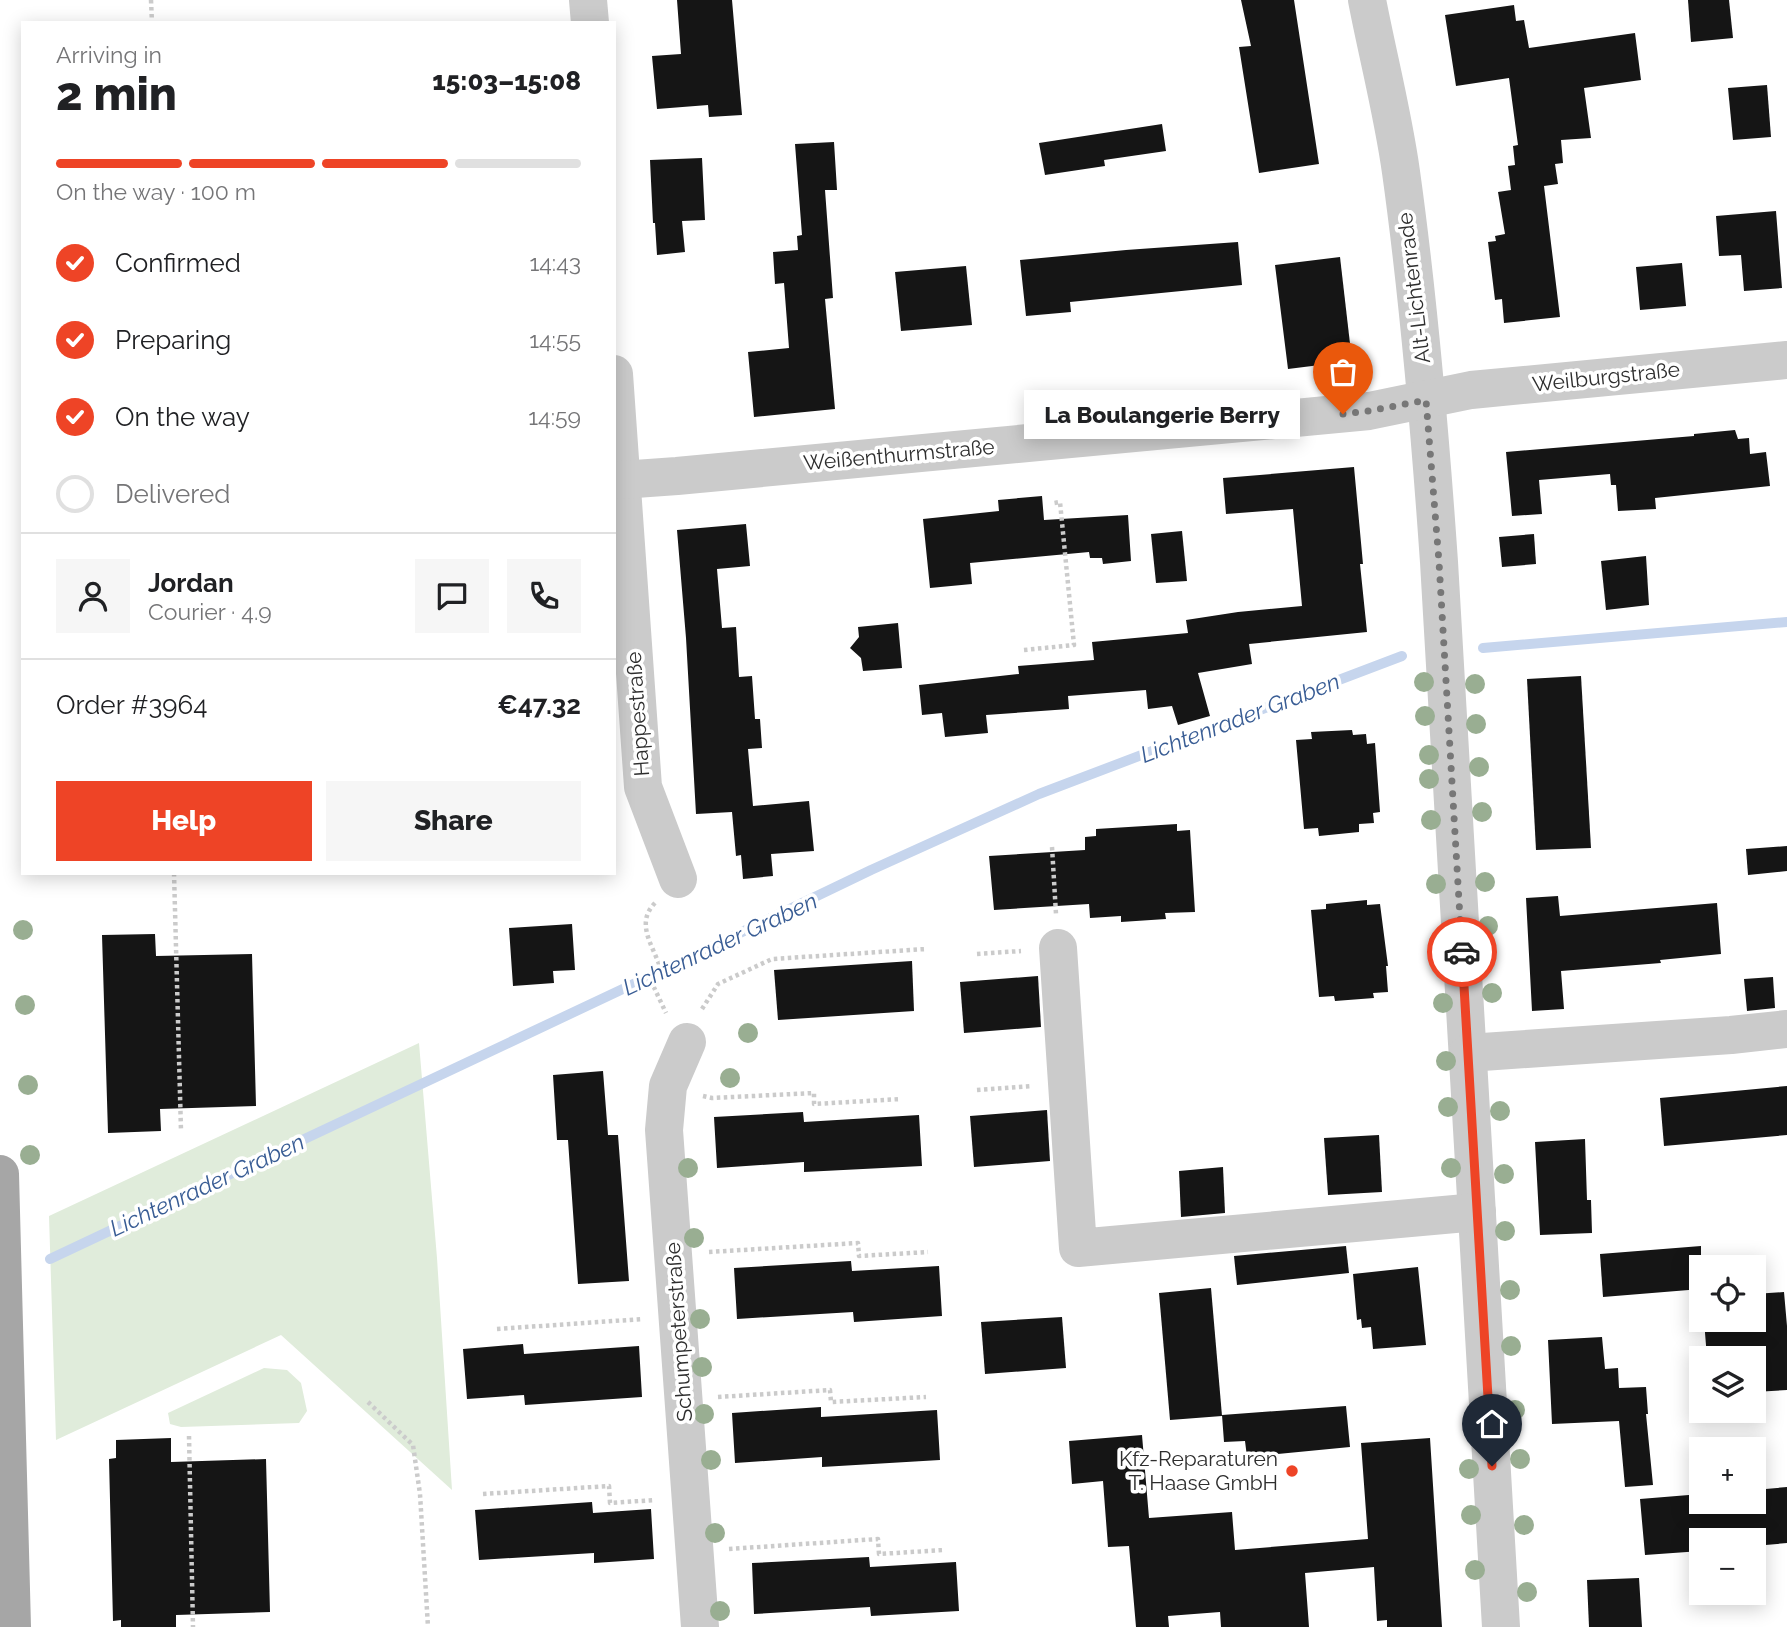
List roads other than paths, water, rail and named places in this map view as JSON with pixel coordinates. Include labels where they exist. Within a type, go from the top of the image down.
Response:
[{"type":"main road","points":[[0,1174],[12,1627]]},
{"type":"street","points":[[588,0],[590,21]]},
{"type":"street","name":"Alt-Lichtenrade","points":[[1367,0],[1401,170],[1426,400],[1439,562],[1501,1627]]},
{"type":"street","name":"Weilburgstraße","points":[[1426,400],[1471,390],[1787,360]]},
{"type":"street","name":"Weißenthurmstraße","points":[[621,480],[1369,411],[1426,400]]},
{"type":"street","name":"Happestraße","points":[[616,404],[643,787],[678,879]]},
{"type":"street","points":[[1058,948],[1078,1248],[1477,1212]]},
{"type":"street","points":[[1468,1053],[1787,1029]]},
{"type":"street","name":"Schumpeterstraße","points":[[687,1042],[668,1086],[664,1130],[701,1627]]},
{"type":"waterway","name":"Lichtenrader Graben","points":[[1483,648],[1787,622]]},
{"type":"waterway","name":"Lichtenrader Graben","points":[[50,1259],[871,870],[1039,794],[1402,656]]},
{"type":"place","name":"La Boulangerie Berry","points":[[1343,414]]},
{"type":"place","name":"Kfz-Reparaturen T. Haase GmbH","points":[[1292,1471]]}]
